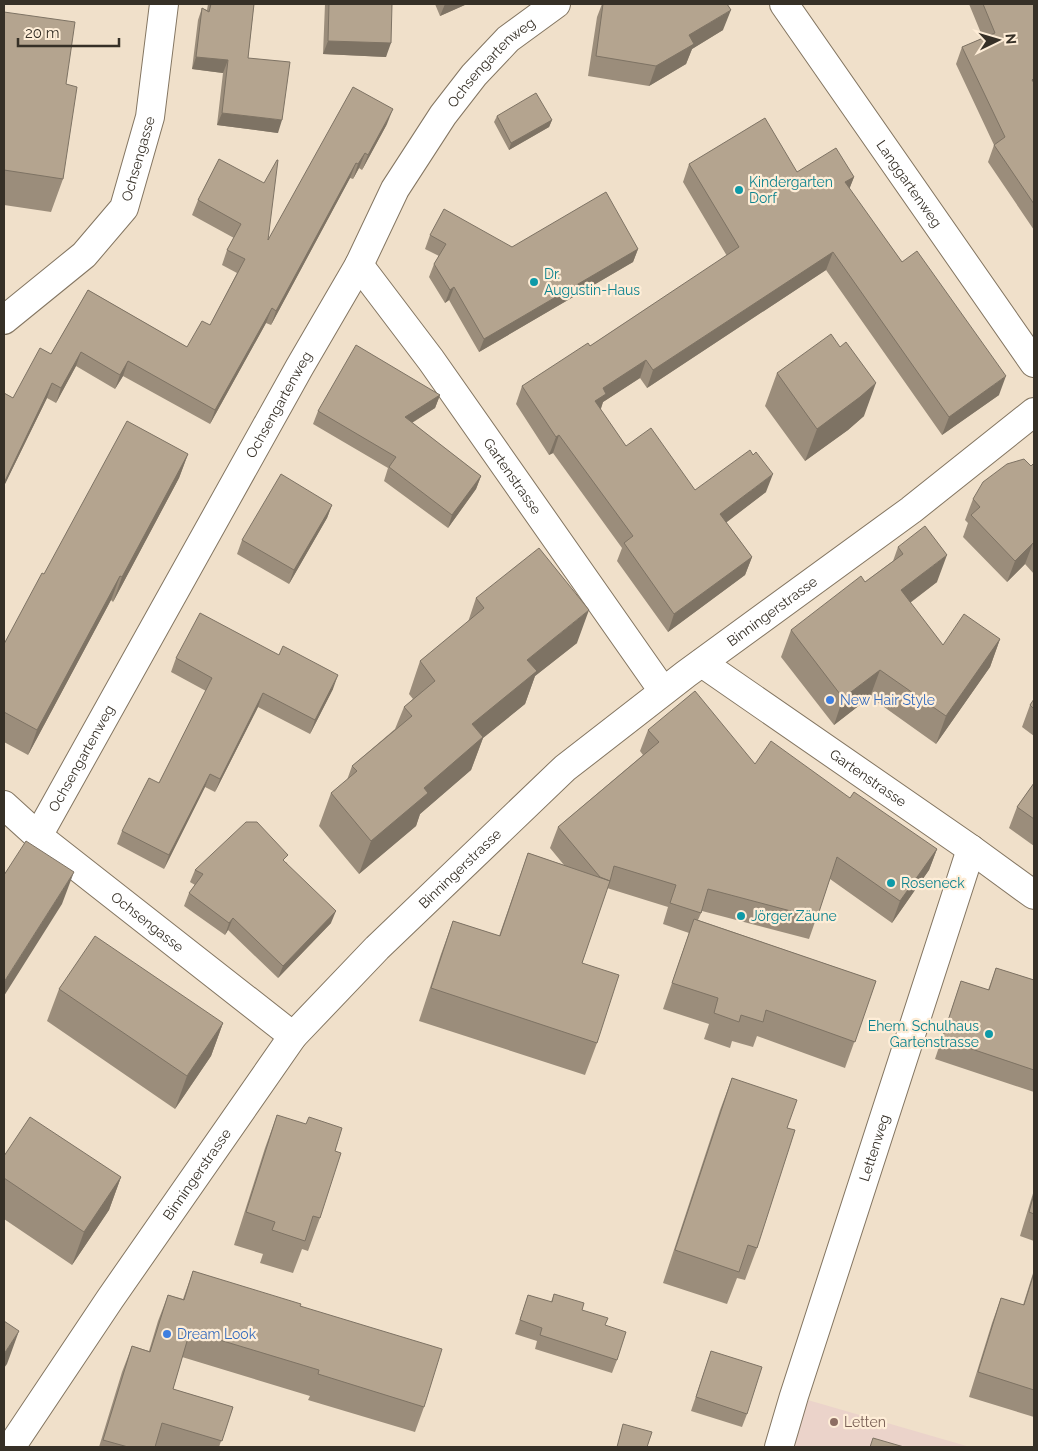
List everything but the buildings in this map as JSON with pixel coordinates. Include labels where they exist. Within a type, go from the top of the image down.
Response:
[{"type":"street","name":"Ochsengasse","points":[[4,320],[84,255],[124,208],[150,117],[164,4]]},
{"type":"street","name":"Ochsengartenweg","points":[[38,836],[294,376],[359,265],[395,189],[443,116],[474,75],[508,39],[556,4]]},
{"type":"street","name":"Langgartenweg","points":[[784,4],[1034,363]]},
{"type":"street","name":"Gartenstrasse","points":[[359,265],[430,360],[663,692]]},
{"type":"street","name":"Binningerstrasse","points":[[11,1447],[110,1299],[293,1036],[377,948],[565,768],[663,692],[911,510],[1034,412]]},
{"type":"street","name":"Gartenstrasse","points":[[702,663],[971,849],[1034,895]]},
{"type":"street","name":"Ochsengasse","points":[[4,805],[38,836],[293,1036]]},
{"type":"street","name":"Lettenweg","points":[[779,1447],[797,1386],[971,849]]},
{"type":"shaded area","name":"Letten","points":[[794,1396],[970,1447],[779,1447]]},
{"type":"place","name":"Kindergarten Dorf","points":[[739,190]]},
{"type":"place","name":"Dr. Augustin-Haus","points":[[534,282]]},
{"type":"place","name":"New Hair Style","points":[[830,700]]},
{"type":"place","name":"Roseneck","points":[[891,883]]},
{"type":"place","name":"Jörger Zäune","points":[[741,916]]},
{"type":"place","name":"Ehem. Schulhaus Gartenstrasse","points":[[989,1034]]},
{"type":"place","name":"Dream Look","points":[[167,1334]]},
{"type":"place","name":"Letten","points":[[834,1422]]}]
